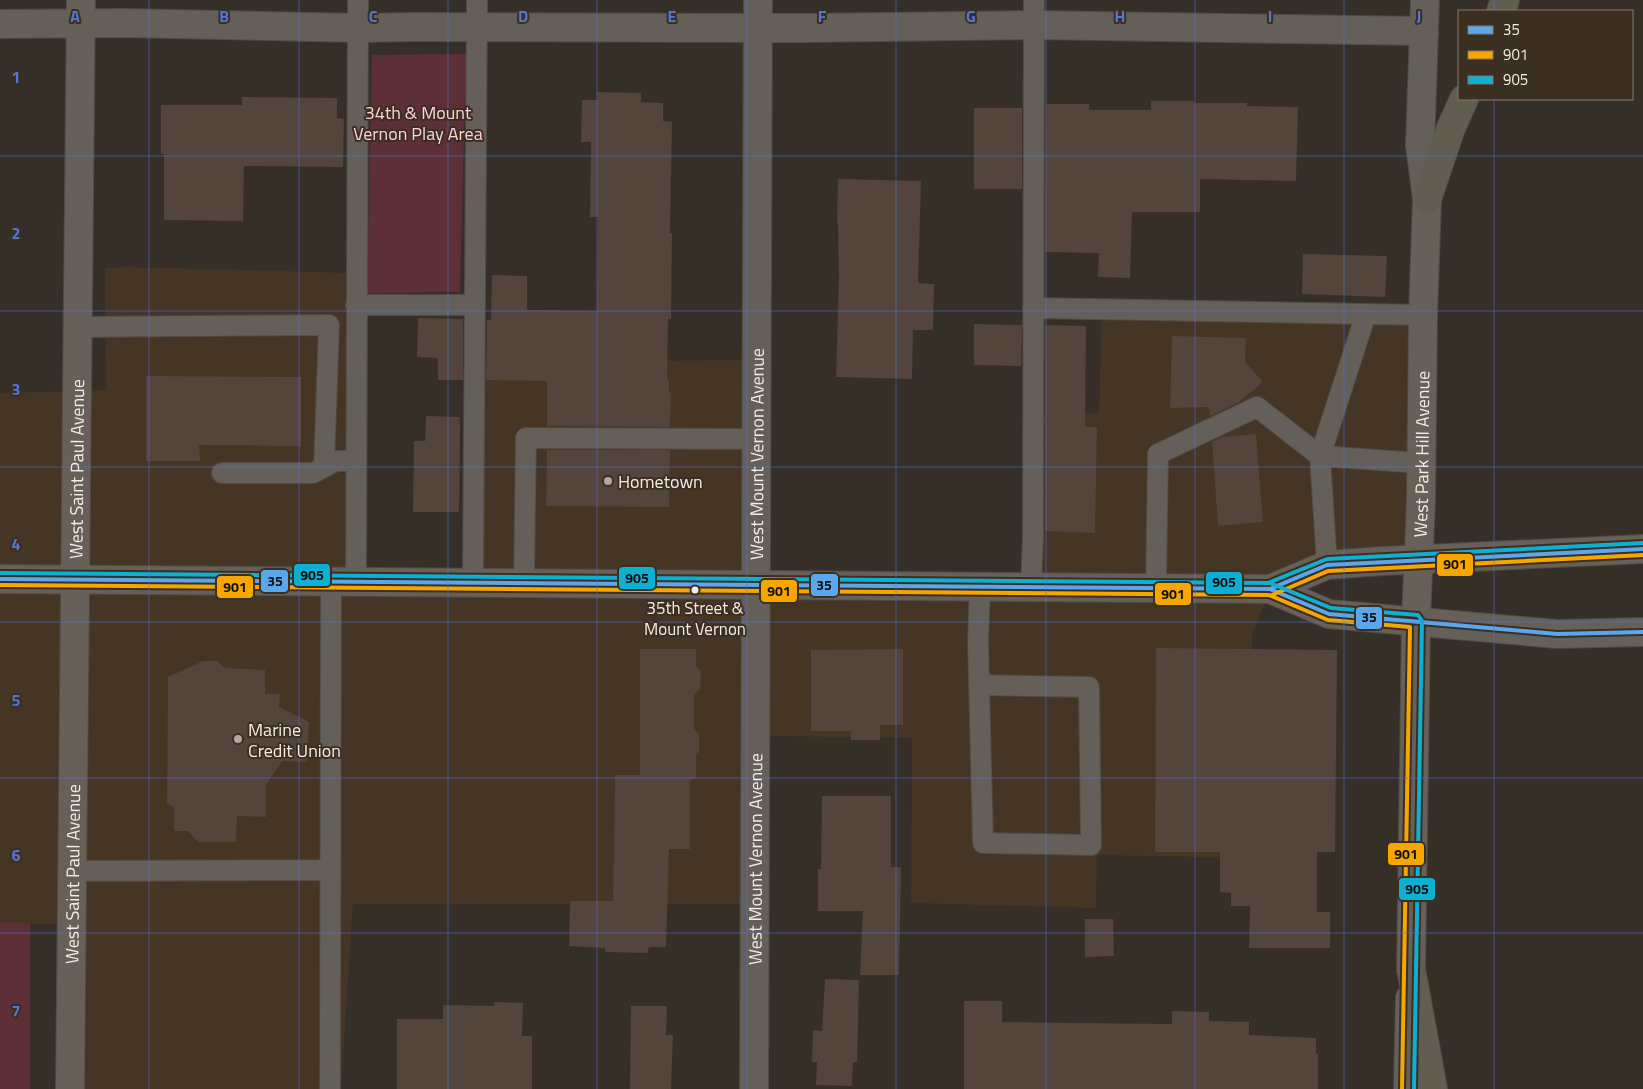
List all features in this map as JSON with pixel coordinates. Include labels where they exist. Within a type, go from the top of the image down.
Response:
[{"type":"highway","points":[[1427,199],[1451,128],[1464,100]]},
{"type":"highway","points":[[1411,970],[1433,1089]]},
{"type":"main road","name":"West Saint Paul Avenue","points":[[70,1089],[81,12]]},
{"type":"main road","name":"West Park Hill Avenue","points":[[1411,970],[1416,621],[1427,199]]},
{"type":"main road","points":[[1270,589],[1327,565],[1643,549]]},
{"type":"main road","points":[[0,579],[1270,589],[1329,614],[1557,634],[1643,632]]},
{"type":"street","name":"West Mount Vernon Avenue","points":[[754,1089],[758,0]]},
{"type":"street","name":"West Park Hill Avenue","points":[[1425,0],[1420,145],[1427,199]]},
{"type":"street","points":[[0,24],[81,12],[358,28],[806,28],[1034,13],[1424,31]]},
{"type":"street","name":"West Park Hill Avenue","points":[[1408,1089],[1411,970]]},
{"type":"lane","points":[[330,1089],[329,870],[343,581],[356,461],[358,0]]},
{"type":"lane","points":[[473,582],[478,0]]},
{"type":"lane","points":[[1031,587],[1033,538],[1034,13]]},
{"type":"lane","points":[[356,306],[474,306]]},
{"type":"lane","points":[[1033,308],[1423,315]]},
{"type":"lane","points":[[1327,565],[1320,456],[1366,314]]},
{"type":"lane","points":[[79,327],[329,325],[324,467]]},
{"type":"lane","points":[[1156,588],[1158,454],[1257,407],[1320,456],[1421,463]]},
{"type":"lane","points":[[524,583],[526,438],[756,439]]},
{"type":"lane","points":[[222,473],[312,473],[336,461],[356,461]]},
{"type":"lane","points":[[979,685],[1089,687],[1091,845],[983,843],[979,685],[978,641],[980,586]]},
{"type":"lane","points":[[72,871],[329,870]]},
{"type":"shaded area","points":[[105,268],[356,273],[356,581],[473,582],[474,362],[756,360],[756,585],[1030,587],[1033,412],[1099,413],[1102,310],[1423,315],[1419,560],[1270,589],[1252,635],[1252,858],[1097,855],[1096,908],[911,903],[912,738],[755,736],[754,904],[353,904],[341,1089],[70,1089],[71,925],[0,922],[0,393],[106,390]]},
{"type":"green space","name":"34th & Mount Vernon Play Area","points":[[466,54],[460,292],[367,293],[372,55]]},
{"type":"green space","points":[[0,922],[30,923],[30,1089],[0,1089]]},
{"type":"building","points":[[597,92],[641,93],[641,102],[663,103],[663,121],[672,122],[671,319],[668,319],[667,380],[669,380],[669,393],[671,393],[670,427],[547,426],[547,381],[486,380],[487,320],[491,320],[492,275],[527,276],[527,310],[597,311],[598,217],[590,217],[591,142],[581,142],[582,100],[597,100]]},
{"type":"building","points":[[242,97],[337,98],[337,118],[344,119],[343,167],[244,166],[243,221],[164,220],[164,154],[161,154],[161,105],[242,105]]},
{"type":"building","points":[[1151,101],[1247,103],[1247,106],[1298,107],[1296,181],[1200,179],[1200,212],[1132,212],[1130,278],[1098,277],[1099,253],[1045,252],[1046,104],[1089,104],[1089,110],[1151,110]]},
{"type":"building","points":[[974,108],[1022,108],[1022,189],[974,189]]},
{"type":"building","points":[[838,179],[921,181],[918,283],[934,284],[933,330],[913,330],[912,379],[836,377],[839,277]]},
{"type":"building","points":[[1303,254],[1387,256],[1385,297],[1302,294]]},
{"type":"building","points":[[418,318],[463,319],[463,380],[438,380],[438,358],[417,357]]},
{"type":"building","points":[[974,324],[1022,325],[1021,366],[974,365]]},
{"type":"building","points":[[1045,325],[1086,326],[1085,427],[1097,427],[1095,533],[1045,531]]},
{"type":"building","points":[[1172,336],[1246,338],[1245,362],[1263,382],[1239,402],[1210,416],[1209,407],[1170,408]]},
{"type":"building","points":[[146,376],[301,377],[301,446],[199,445],[200,461],[146,461]]},
{"type":"building","points":[[426,416],[460,417],[459,512],[413,512],[414,441],[425,441]]},
{"type":"building","points":[[1256,434],[1263,522],[1218,526],[1212,442],[1222,437]]},
{"type":"building","name":"Hometown","points":[[547,450],[670,450],[669,507],[546,506]]},
{"type":"building","points":[[1156,648],[1337,650],[1335,852],[1317,852],[1317,912],[1330,912],[1330,948],[1249,948],[1250,906],[1231,906],[1231,893],[1220,892],[1220,852],[1155,852]]},
{"type":"building","points":[[640,649],[696,649],[696,666],[701,671],[700,690],[694,694],[694,728],[699,735],[699,752],[696,754],[696,777],[690,781],[690,849],[669,849],[666,947],[649,947],[647,953],[605,952],[605,948],[569,946],[570,901],[613,901],[615,775],[640,775]]},
{"type":"building","points":[[903,649],[903,725],[880,725],[880,740],[851,740],[851,731],[811,731],[811,650]]},
{"type":"building","name":"Marine Credit Union","points":[[203,661],[217,661],[225,668],[265,670],[265,694],[280,694],[279,707],[309,722],[307,762],[282,761],[266,785],[266,817],[237,816],[236,842],[198,842],[188,831],[174,831],[174,807],[167,804],[168,677]]},
{"type":"building","points":[[822,796],[891,796],[891,867],[901,867],[899,975],[860,975],[863,911],[818,911],[818,869],[821,869]]},
{"type":"building","points":[[1085,919],[1113,919],[1114,956],[1085,957]]},
{"type":"building","points":[[825,979],[859,980],[857,1062],[853,1062],[852,1086],[816,1085],[817,1062],[812,1062],[813,1030],[822,1031]]},
{"type":"building","points":[[964,1001],[1002,1001],[1002,1022],[1172,1024],[1172,1011],[1209,1012],[1209,1021],[1249,1022],[1249,1035],[1316,1038],[1318,1089],[964,1089]]},
{"type":"building","points":[[494,1002],[523,1003],[522,1036],[532,1036],[532,1089],[397,1089],[397,1019],[443,1019],[443,1005],[494,1006]]},
{"type":"building","points":[[631,1006],[667,1006],[666,1035],[673,1035],[671,1089],[630,1089]]},
{"type":"transit line","name":"905","points":[[1268,583],[1327,559],[1643,543]]},
{"type":"transit line","name":"35","points":[[1243,589],[1270,589],[1327,565],[1643,549]]},
{"type":"transit line","name":"901","points":[[1272,595],[1328,571],[1643,555]]},
{"type":"transit line","name":"905","points":[[0,573],[1270,583],[1331,608],[1418,615],[1422,621],[1414,1089]]},
{"type":"transit line","name":"35","points":[[0,579],[1270,589],[1329,614],[1557,634],[1643,632]]},
{"type":"transit line","name":"901","points":[[0,585],[1269,595],[1328,620],[1410,627],[1402,1089]]},
{"type":"place","name":"Hometown","points":[[608,481]]},
{"type":"place","name":"35th Street & Mount Vernon","points":[[695,590]]},
{"type":"place","name":"Marine Credit Union","points":[[238,739]]}]
